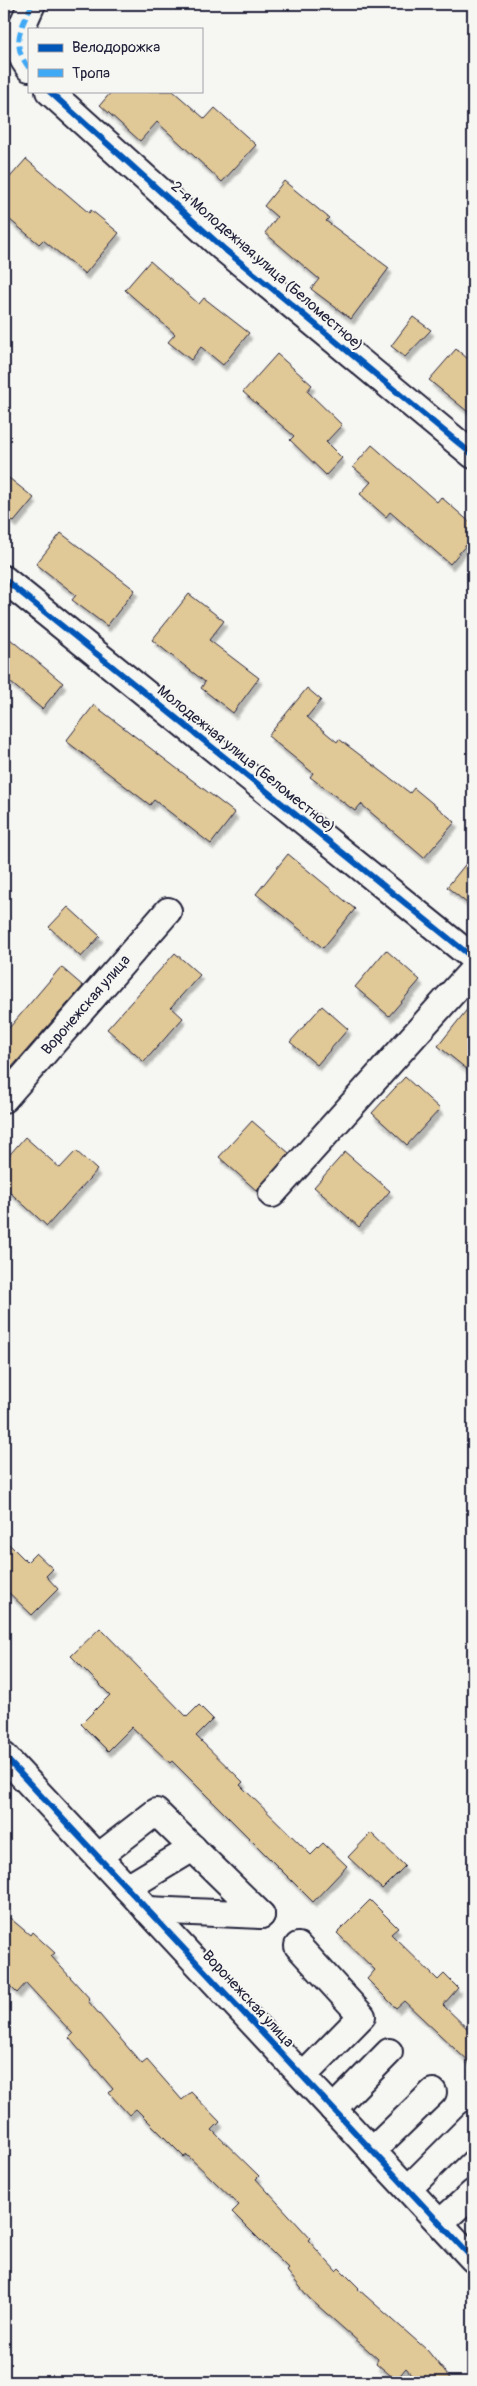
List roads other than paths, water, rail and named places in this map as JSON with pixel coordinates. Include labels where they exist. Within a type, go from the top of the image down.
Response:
[{"type":"street","points":[[28,67],[21,58],[18,44],[20,31],[32,4]]},
{"type":"street","name":"2-я Молодежная улица (Беломестное)","points":[[50,92],[223,248],[473,455]]},
{"type":"street","name":"Молодежная улица (Беломестное)","points":[[4,579],[473,958]]},
{"type":"street","name":"Воронежская улица","points":[[4,1099],[168,911]]},
{"type":"street","points":[[272,1194],[473,970]]},
{"type":"street","name":"Воронежская улица","points":[[4,1756],[473,2259]]},
{"type":"street","points":[[98,1857],[156,1812],[261,1915],[147,1910]]},
{"type":"street","points":[[127,1888],[193,1848]]},
{"type":"street","points":[[298,1946],[362,2016],[302,2076]]},
{"type":"street","points":[[333,2109],[389,2052]]},
{"type":"street","points":[[372,2151],[433,2092]]},
{"type":"street","points":[[408,2189],[473,2124]]},
{"type":"street","points":[[440,2223],[473,2193]]}]
